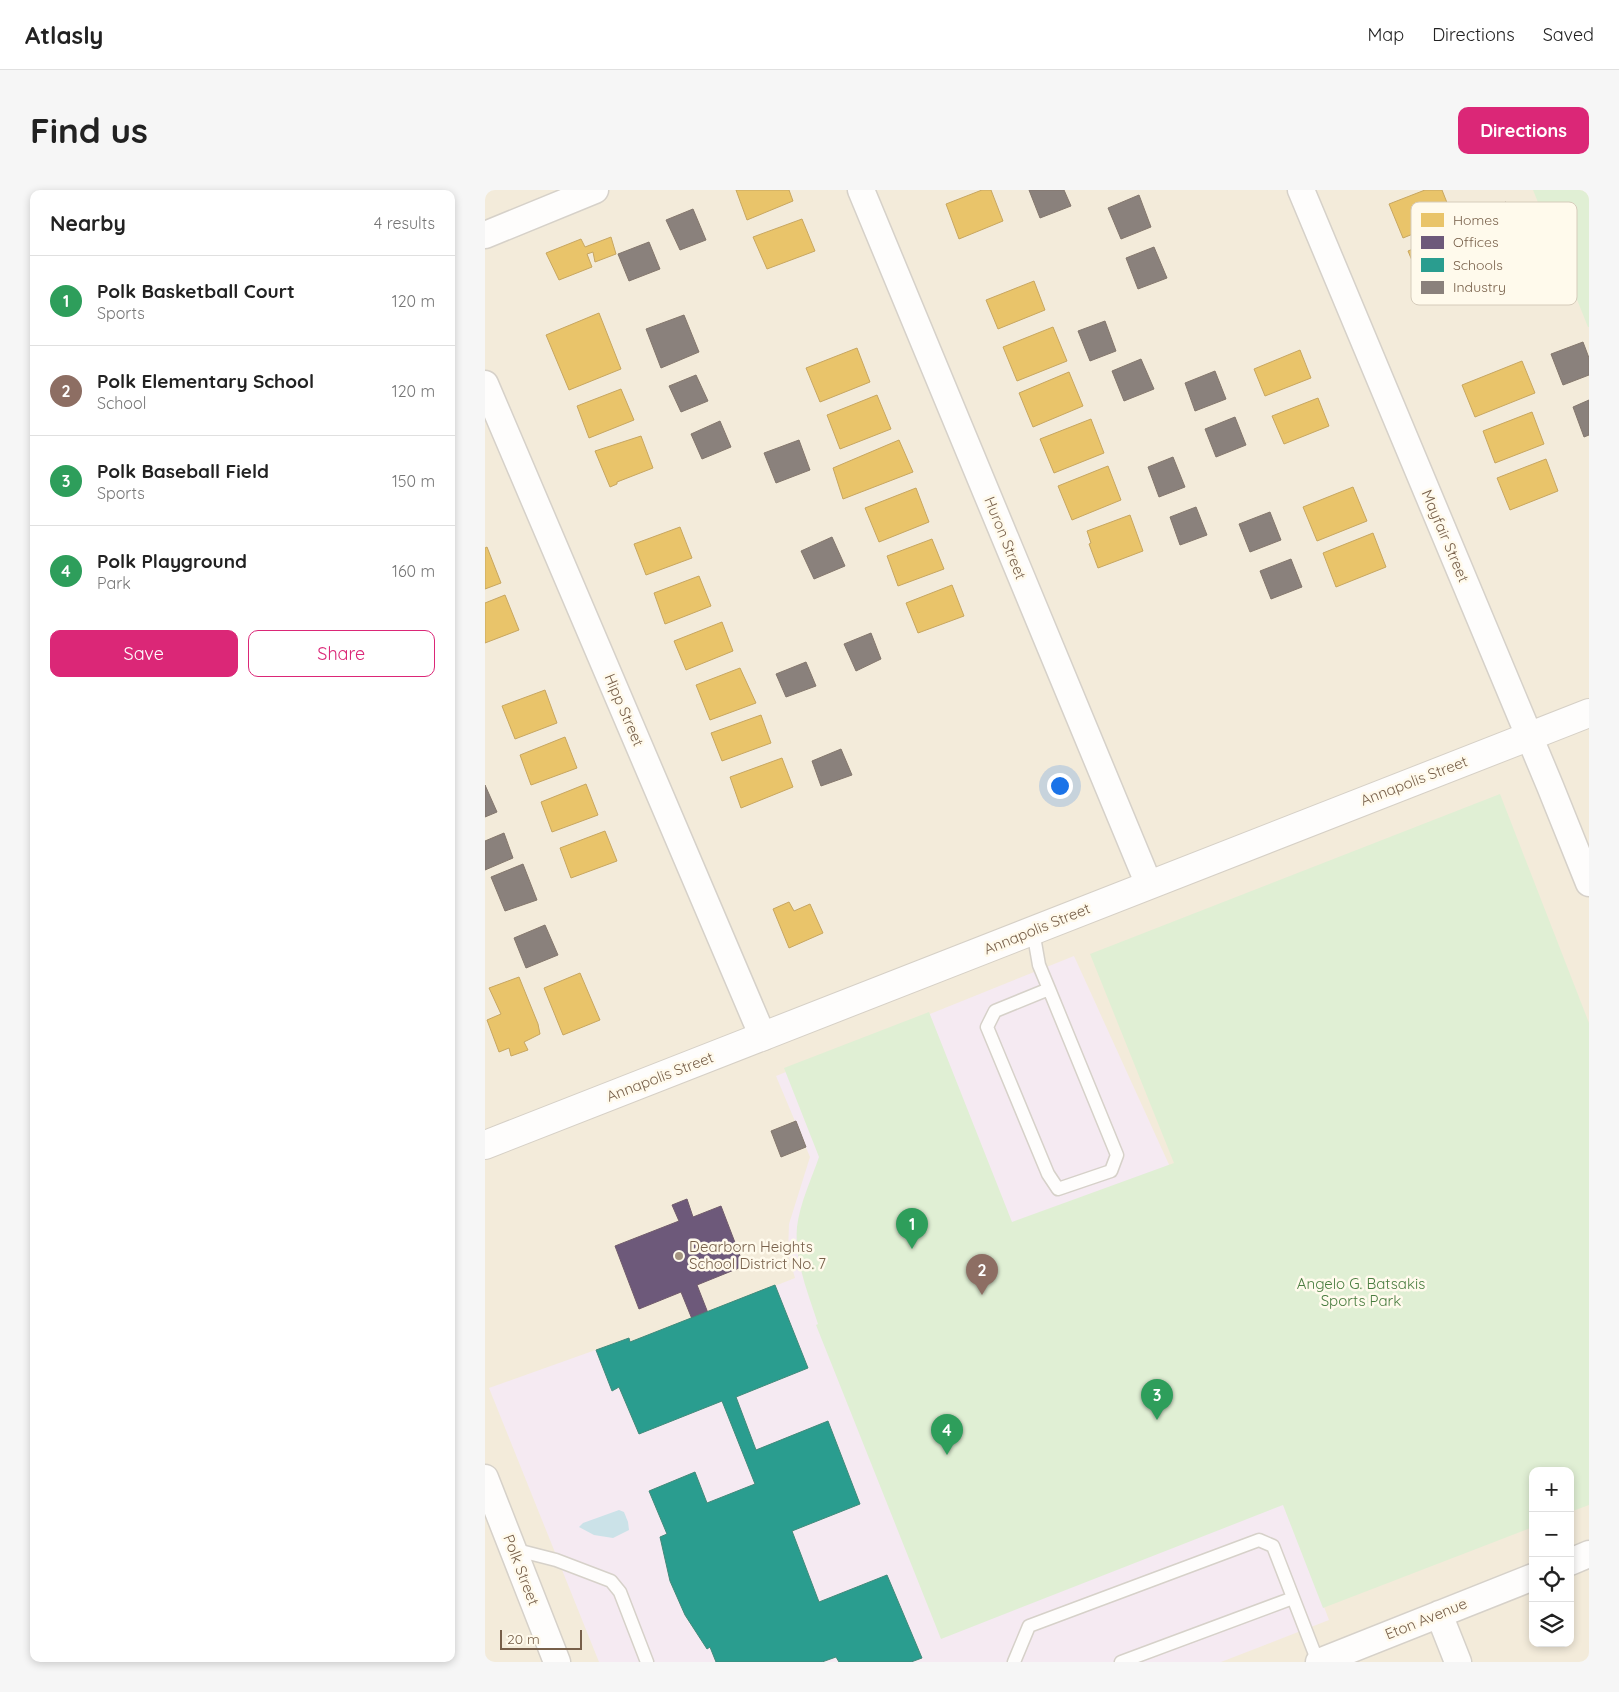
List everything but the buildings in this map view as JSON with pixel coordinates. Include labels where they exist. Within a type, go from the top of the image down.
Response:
[{"type":"street","points":[[485,235],[595,190]]},
{"type":"street","name":"Huron Street","points":[[861,190],[1149,885]]},
{"type":"street","name":"Mayfair Street","points":[[1301,190],[1589,883]]},
{"type":"street","name":"Hipp Street","points":[[485,384],[763,1037]]},
{"type":"street","name":"Annapolis Street","points":[[485,1145],[1589,713]]},
{"type":"street","name":"Polk Street","points":[[485,1478],[557,1662]]},
{"type":"street","points":[[1574,1560],[1589,1554]]},
{"type":"street","name":"Eton Avenue","points":[[1318,1662],[1529,1579]]},
{"type":"street","points":[[1439,1614],[1458,1662]]},
{"type":"lane","points":[[1033,930],[1039,965],[1049,989],[1117,1155],[1111,1171],[1058,1189],[1048,1174],[987,1027],[995,1011],[1049,989]]},
{"type":"lane","points":[[1013,1662],[1029,1626],[1259,1540],[1273,1546],[1318,1662]]},
{"type":"lane","points":[[513,1549],[556,1560],[611,1581],[620,1592],[647,1662]]},
{"type":"lane","points":[[1121,1662],[1293,1598]]},
{"type":"shaded area","points":[[485,190],[1589,190],[1589,1662],[485,1662]]},
{"type":"shaded area","points":[[1074,956],[1171,1169],[1279,1488],[1329,1620],[1221,1662],[599,1662],[489,1388],[629,1338],[631,1342],[795,1278],[788,1253],[789,1224],[810,1157],[776,1076]]},
{"type":"green space","points":[[1533,190],[1589,190],[1589,327],[1577,300],[1577,202],[1538,202]]},
{"type":"green space","name":"Angelo G. Batsakis Sports Park","points":[[1500,794],[1589,1023],[1589,1505],[1574,1511],[1574,1467],[1529,1467],[1529,1529],[1323,1608],[1283,1505],[941,1639],[816,1325],[818,1324],[800,1264],[797,1227],[806,1192],[819,1157],[784,1068],[929,1012],[1012,1222],[1174,1163],[1090,954]]},
{"type":"water","points":[[619,1510],[624,1512],[629,1530],[613,1538],[594,1535],[579,1527],[583,1523]]},
{"type":"place","name":"Polk Basketball Court","points":[[912,1249]]},
{"type":"place","name":"Dearborn Heights School District No. 7","points":[[679,1256]]},
{"type":"place","name":"Polk Elementary School","points":[[982,1295]]},
{"type":"place","name":"Polk Baseball Field","points":[[1157,1420]]},
{"type":"place","name":"Polk Playground","points":[[947,1455]]}]
